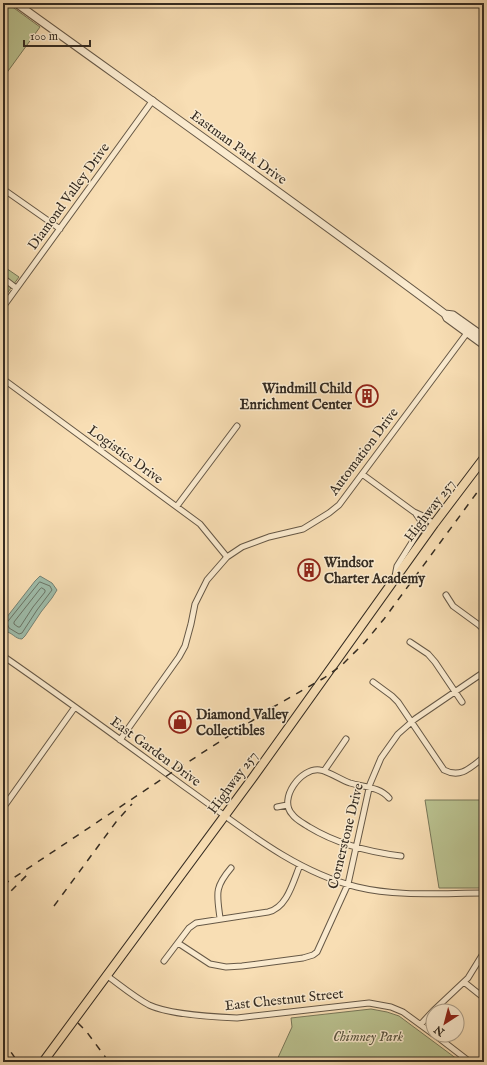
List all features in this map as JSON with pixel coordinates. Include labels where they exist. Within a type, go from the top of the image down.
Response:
[{"type":"main road","name":"Highway 257","points":[[43,1062],[224,815],[434,524],[484,459]]},
{"type":"street","name":"Eastman Park Drive","points":[[16,3],[153,100],[445,314],[447,318],[484,345]]},
{"type":"street","name":"Diamond Valley Drive","points":[[3,307],[153,100]]},
{"type":"street","points":[[3,189],[60,229]]},
{"type":"street","points":[[3,278],[16,288]]},
{"type":"street","name":"Eastman Park Drive","points":[[445,314],[453,315],[484,337]]},
{"type":"street","name":"Automation Drive","points":[[120,740],[179,657],[185,646],[192,624],[195,604],[207,580],[227,557],[242,547],[269,537],[303,529],[339,505],[467,333]]},
{"type":"street","name":"Logistics Drive","points":[[3,379],[200,524],[227,557]]},
{"type":"street","points":[[177,506],[237,426]]},
{"type":"street","points":[[362,474],[414,512],[423,516],[434,524]]},
{"type":"street","points":[[393,581],[397,566],[420,527],[421,521],[414,512]]},
{"type":"street","points":[[446,595],[453,606],[484,630]]},
{"type":"street","points":[[410,642],[428,654],[435,662],[462,702]]},
{"type":"street","name":"East Garden Drive","points":[[3,656],[224,815],[283,856],[300,865],[327,877],[348,884],[388,892],[484,893]]},
{"type":"street","name":"Cornerstone Drive","points":[[178,943],[210,964],[226,967],[310,957],[317,952],[320,949],[348,884],[369,788],[376,767],[386,750],[398,734],[411,722],[484,672]]},
{"type":"street","points":[[373,682],[394,698],[442,768],[448,772],[459,774],[463,773],[484,757]]},
{"type":"street","points":[[3,808],[75,707]]},
{"type":"street","points":[[324,771],[346,740]]},
{"type":"street","points":[[389,798],[382,791],[342,780],[324,771],[314,770],[304,774],[290,792],[287,799],[287,805],[292,815],[330,838],[356,848],[401,856]]},
{"type":"street","points":[[277,807],[287,805]]},
{"type":"street","points":[[164,961],[189,928],[196,923],[220,918],[268,912],[277,909],[283,903],[300,865]]},
{"type":"street","points":[[220,918],[218,887],[222,878],[231,868]]},
{"type":"street","points":[[442,1003],[464,982],[484,952]]},
{"type":"street","name":"East Chestnut Street","points":[[106,975],[139,999],[167,1011],[237,1018],[369,1003],[380,1004],[397,1009],[425,1027]]},
{"type":"street","points":[[464,982],[484,998]]},
{"type":"street","points":[[421,1024],[425,1020]]},
{"type":"street","name":"East Chestnut Street","points":[[446,1043],[470,1062]]},
{"type":"green space","points":[[3,3],[7,3],[40,27],[3,78]]},
{"type":"green space","points":[[3,266],[19,277],[3,299]]},
{"type":"green space","points":[[425,800],[484,800],[484,888],[439,888]]},
{"type":"green space","name":"Chimney Park","points":[[371,1009],[387,1012],[399,1016],[425,1035],[425,1043],[435,1043],[461,1062],[276,1062],[292,1027],[291,1018]]},
{"type":"water","points":[[40,576],[52,583],[57,590],[25,636],[20,639],[6,632],[3,627],[3,622]]},
{"type":"railway","points":[[3,885],[168,775],[275,706],[324,678],[342,665],[365,642],[384,619],[484,483]]},
{"type":"railway","points":[[54,906],[116,822],[132,804]]},
{"type":"railway","points":[[3,902],[9,893],[30,872]]},
{"type":"railway","points":[[78,1023],[86,1031],[109,1062]]},
{"type":"railway","points":[[3,1041],[18,1062]]},
{"type":"place","name":"Windmill Child Enrichment Center","points":[[367,396]]},
{"type":"place","name":"Windsor Charter Academy","points":[[309,570]]},
{"type":"place","name":"Diamond Valley Collectibles","points":[[180,722]]}]
